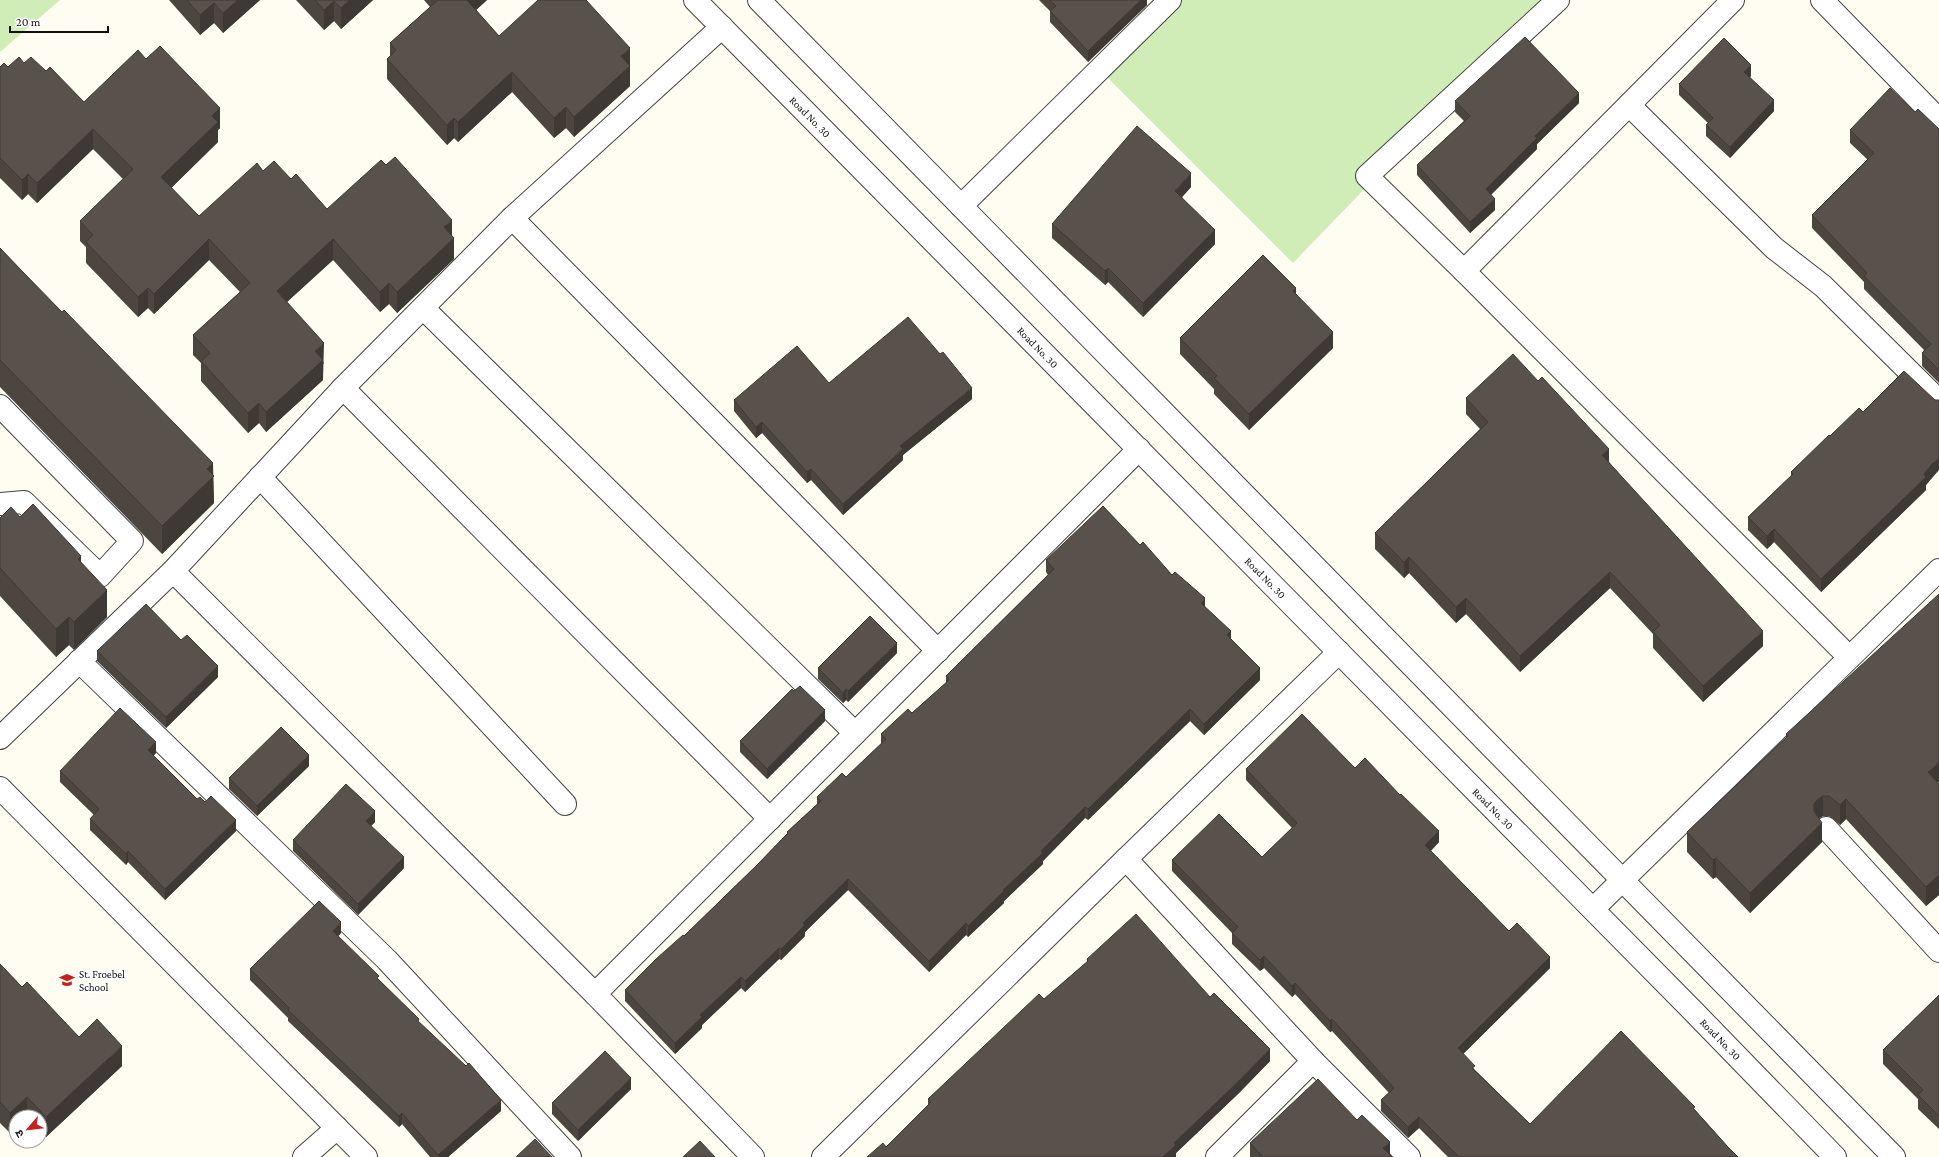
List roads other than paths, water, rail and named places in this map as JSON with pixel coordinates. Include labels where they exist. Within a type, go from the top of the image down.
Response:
[{"type":"street","name":"Road No. 30","points":[[695,0],[1593,909],[1834,1157]]},
{"type":"street","points":[[759,0],[1894,1157]]},
{"type":"street","points":[[961,206],[1170,0]]},
{"type":"street","points":[[1558,0],[1367,176],[1464,271],[1850,658]]},
{"type":"street","points":[[1464,271],[1733,0]]},
{"type":"street","points":[[1822,0],[1939,120]]},
{"type":"street","points":[[0,738],[173,571],[343,388],[512,218],[722,28]]},
{"type":"street","points":[[1629,105],[1774,248],[1823,286],[1939,401]]},
{"type":"street","points":[[512,218],[938,651]]},
{"type":"street","points":[[423,308],[855,733]]},
{"type":"street","points":[[343,388],[770,819]]},
{"type":"street","points":[[0,406],[132,541],[100,576],[24,502],[0,504]]},
{"type":"street","points":[[595,994],[1139,449]]},
{"type":"street","points":[[260,477],[565,804]]},
{"type":"street","points":[[1593,909],[1939,570]]},
{"type":"street","points":[[173,571],[595,994],[753,1157]]},
{"type":"street","points":[[822,1157],[1339,652]]},
{"type":"street","points":[[79,662],[387,960],[570,1157]]},
{"type":"street","points":[[0,788],[366,1157]]},
{"type":"street","points":[[1826,828],[1939,951]]},
{"type":"street","points":[[1126,859],[1313,1061],[1409,1157]]},
{"type":"street","points":[[1217,1157],[1313,1061]]},
{"type":"street","points":[[304,1157],[337,1128]]},
{"type":"place","name":"St. Froebel School","points":[[67,980]]}]
